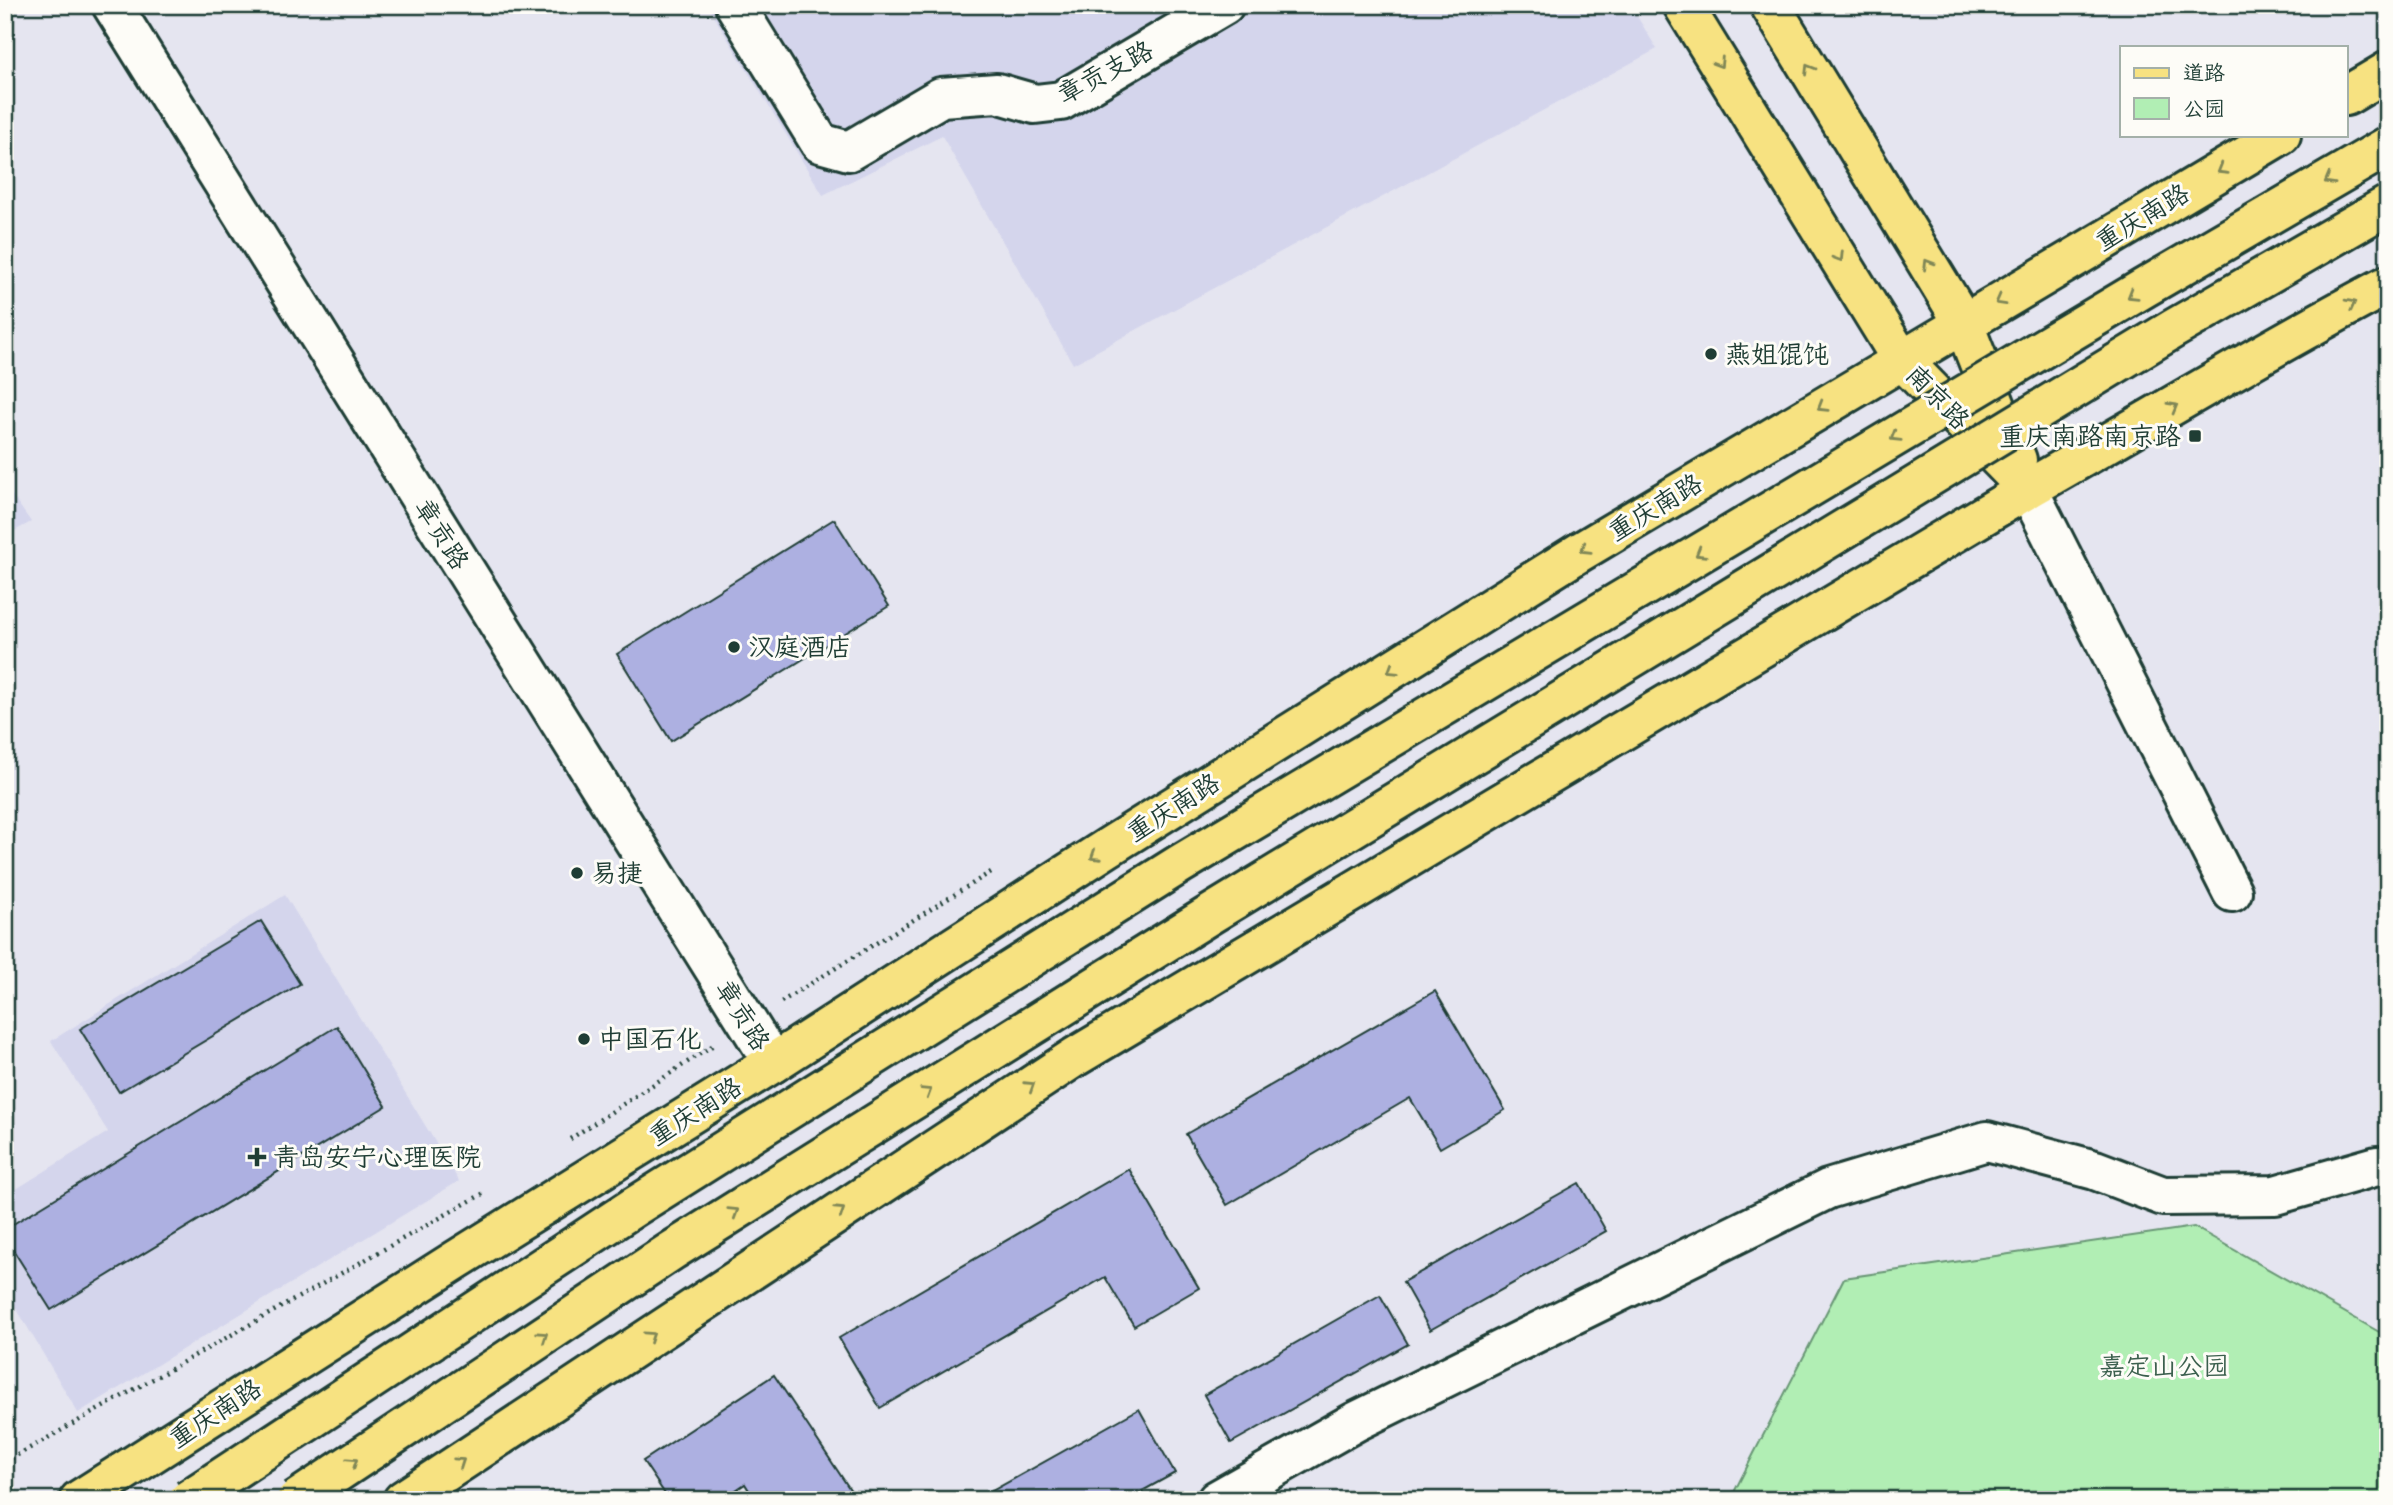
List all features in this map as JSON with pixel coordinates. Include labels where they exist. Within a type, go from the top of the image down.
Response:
[{"type":"main road","name":"南京路","points":[[1684,5],[1902,359],[2028,488]]},
{"type":"main road","name":"南京路","points":[[1770,5],[1963,322],[2028,488]]},
{"type":"main road","points":[[2348,95],[2388,71]]},
{"type":"main road","name":"重庆南路","points":[[79,1500],[456,1260],[773,1063],[1107,848],[1580,552],[2279,136]]},
{"type":"main road","points":[[188,1500],[634,1207],[1180,864],[2144,288],[2388,146]]},
{"type":"main road","points":[[296,1500],[673,1250],[1211,914],[2172,328],[2388,205]]},
{"type":"main road","points":[[403,1500],[1075,1057],[2028,488],[2315,323],[2388,285]]},
{"type":"street","name":"章贡路","points":[[112,5],[773,1063]]},
{"type":"street","name":"章贡支路","points":[[735,5],[820,143],[849,151],[940,97],[997,93],[1035,104],[1061,101],[1224,5]]},
{"type":"street","points":[[2028,488],[2232,892]]},
{"type":"street","points":[[1217,1500],[1355,1422],[1828,1189],[1987,1141],[2095,1170],[2163,1196],[2276,1195],[2377,1166],[2388,1166]]},
{"type":"shaded area","points":[[707,5],[1630,5],[1657,49],[1073,364],[942,136],[823,195]]},
{"type":"shaded area","points":[[5,485],[31,522],[5,536]]},
{"type":"shaded area","name":"青岛安宁心理医院","points":[[285,895],[459,1181],[78,1413],[5,1289],[5,1196],[108,1132],[51,1041]]},
{"type":"green space","name":"嘉定山公园","points":[[2194,1227],[2388,1337],[2388,1500],[1730,1500],[1844,1278]]},
{"type":"building","points":[[834,519],[889,606],[671,741],[617,654]]},
{"type":"building","points":[[261,921],[300,984],[119,1092],[80,1029]]},
{"type":"building","points":[[1435,991],[1505,1110],[1440,1148],[1410,1098],[1227,1205],[1186,1134]]},
{"type":"building","points":[[337,1026],[386,1106],[51,1310],[5,1237],[5,1229]]},
{"type":"building","points":[[1129,1169],[1199,1288],[1134,1326],[1105,1277],[880,1408],[839,1338]]},
{"type":"building","points":[[1579,1183],[1606,1231],[1430,1330],[1403,1282]]},
{"type":"building","points":[[1380,1295],[1408,1344],[1231,1443],[1204,1395]]},
{"type":"building","points":[[774,1375],[857,1500],[755,1500],[745,1484],[721,1500],[669,1500],[643,1461]]},
{"type":"building","points":[[1139,1409],[1175,1473],[1126,1500],[976,1500]]},
{"type":"place","name":"燕姐馄饨","points":[[1711,354]]},
{"type":"place","name":"重庆南路南京路","points":[[2195,436]]},
{"type":"place","name":"汉庭酒店","points":[[734,647]]},
{"type":"place","name":"易捷","points":[[577,873]]},
{"type":"place","name":"中国石化","points":[[584,1039]]},
{"type":"place","name":"青岛安宁心理医院","points":[[257,1157]]}]
